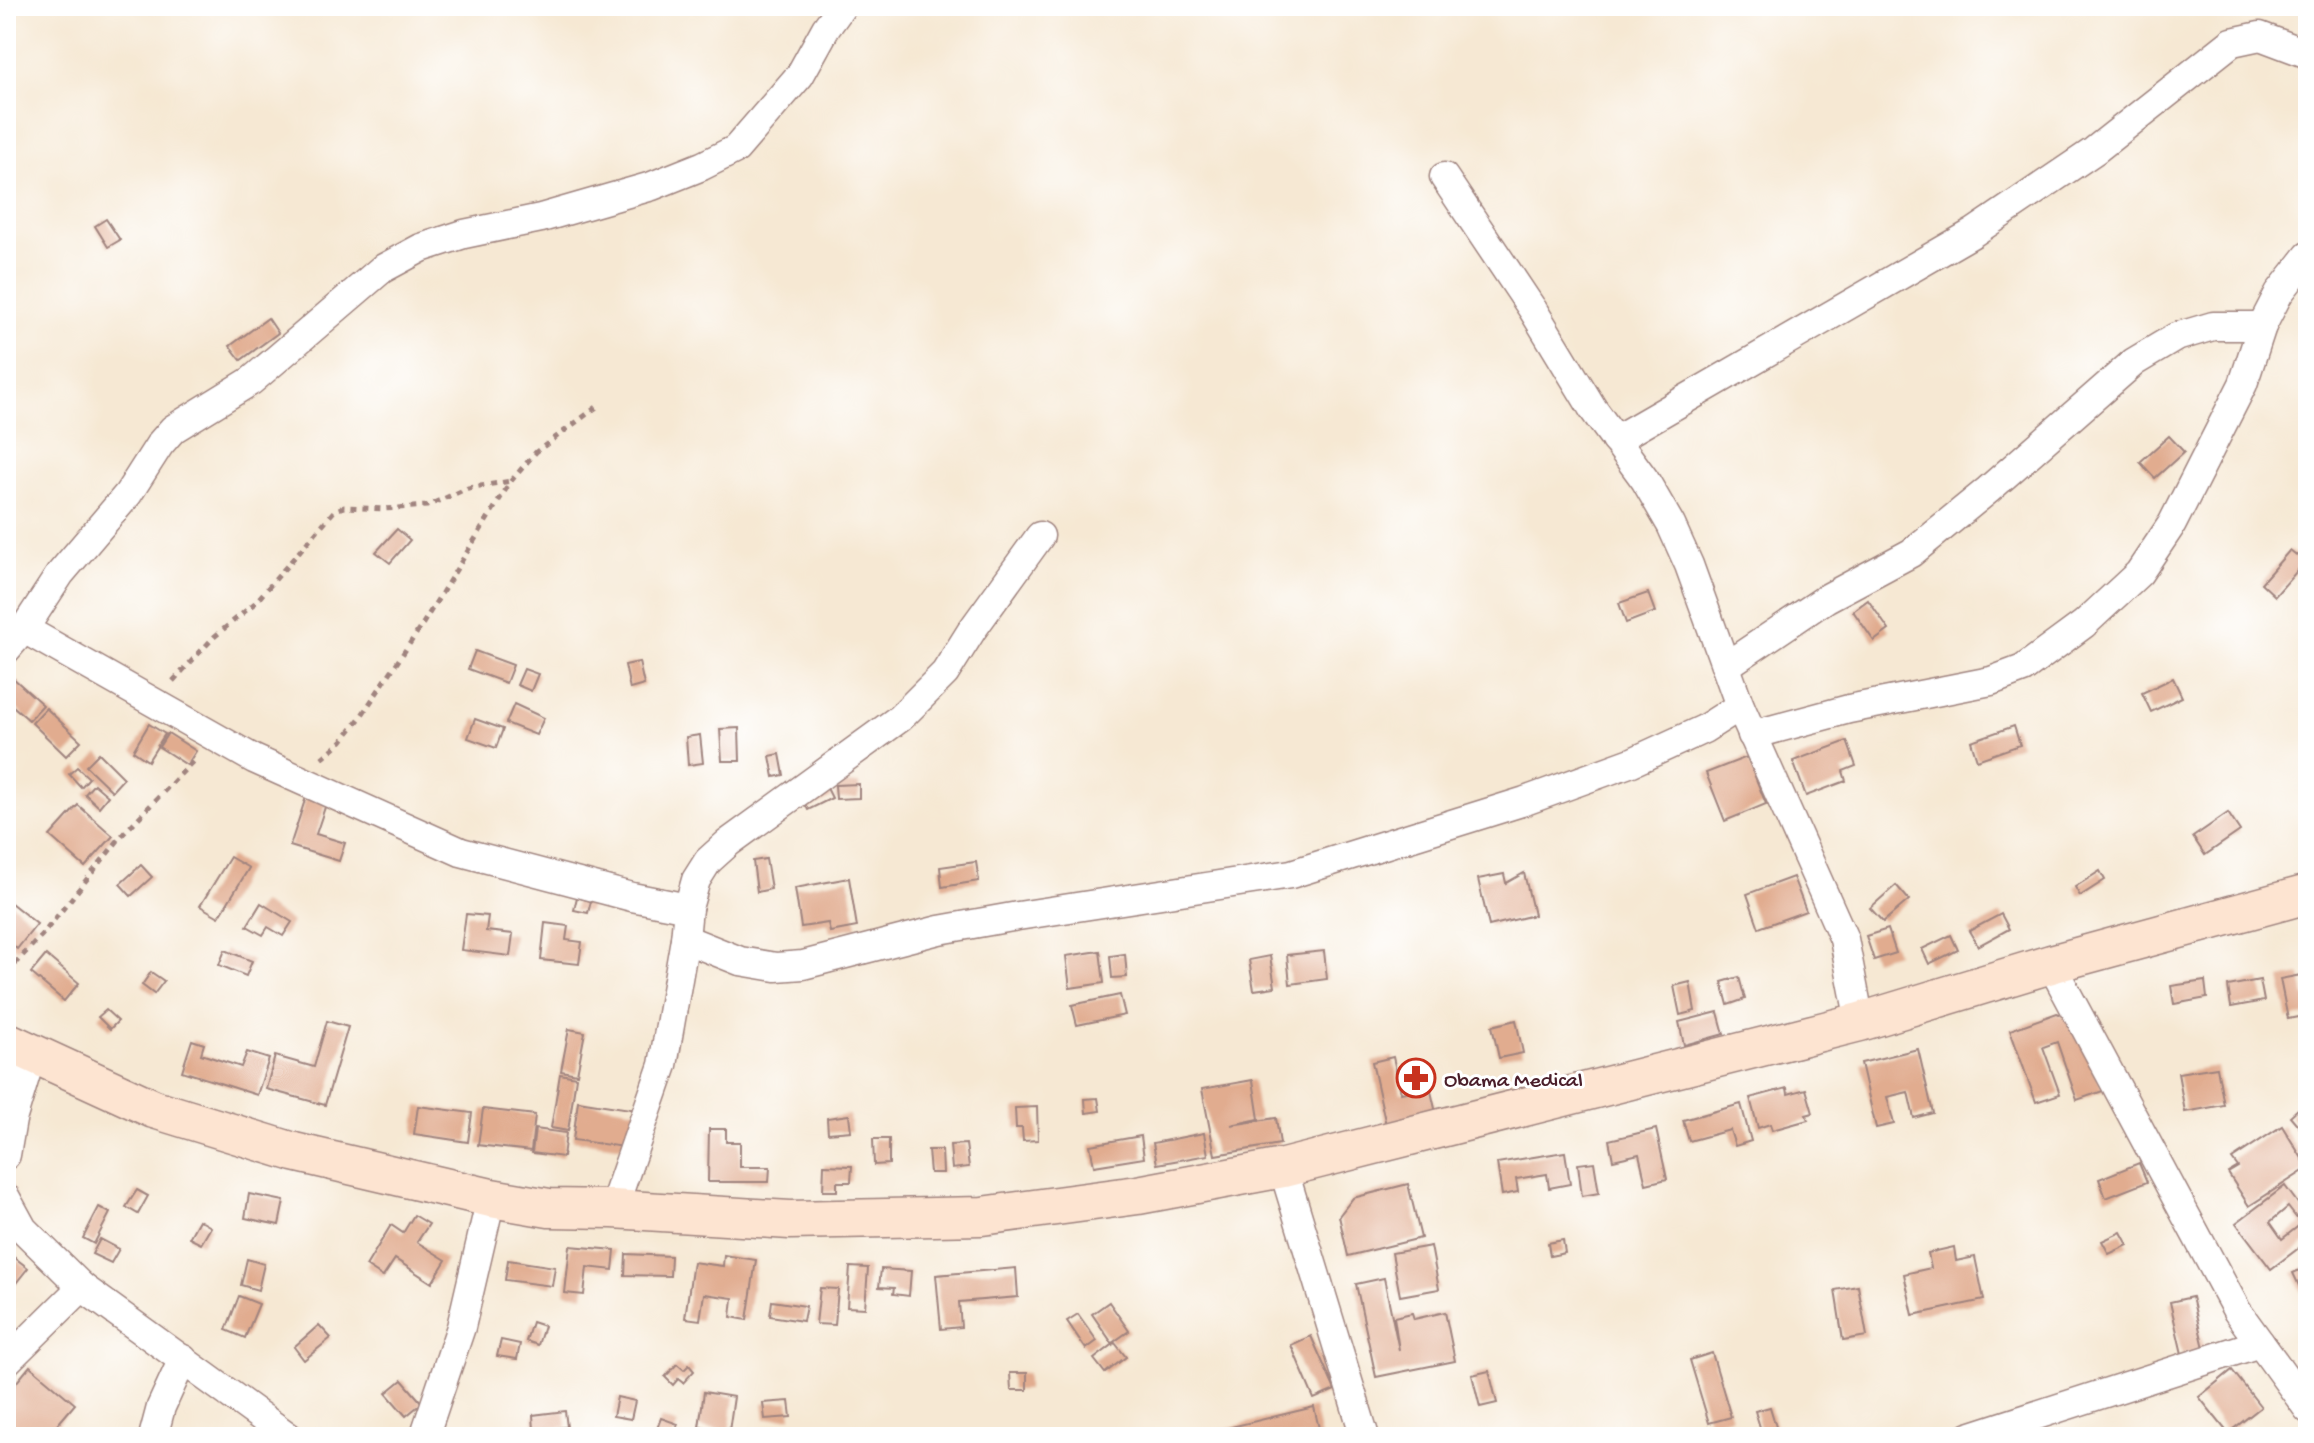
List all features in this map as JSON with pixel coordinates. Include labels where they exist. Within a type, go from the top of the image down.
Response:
[{"type":"street","points":[[688,908],[632,897],[461,852],[298,780],[153,703],[15,639],[60,574],[128,494],[173,429],[251,381],[382,269],[421,248],[464,234],[541,218],[652,186],[736,149],[800,75],[842,6]]},
{"type":"street","points":[[1615,440],[1973,233],[2094,151],[2232,42],[2260,36],[2308,54]]},
{"type":"street","points":[[1444,177],[1615,440],[1645,480],[1671,525],[1752,735],[1844,939],[1860,1022]]},
{"type":"street","points":[[1752,735],[1849,709],[1991,681],[2023,669],[2084,624],[2139,573],[2172,524],[2243,384],[2262,326],[2279,293],[2308,256]]},
{"type":"street","points":[[1726,666],[1827,598],[1911,553],[2134,362],[2176,337],[2201,329],[2213,326],[2262,326]]},
{"type":"street","points":[[613,1209],[663,1065],[688,908],[696,880],[708,861],[728,843],[900,718],[945,673],[1040,536]]},
{"type":"street","points":[[685,939],[740,961],[776,967],[803,965],[939,930],[1291,874],[1525,801],[1632,762],[1704,729],[1740,706]]},
{"type":"street","points":[[6,1155],[19,1047],[154,1109],[294,1152],[491,1198],[549,1208],[790,1220],[982,1216],[1138,1195],[1283,1168],[1860,1022],[2302,887]]},
{"type":"street","points":[[2051,964],[2237,1311],[2308,1409]]},
{"type":"street","points":[[1283,1168],[1365,1437]]},
{"type":"street","points":[[6,1198],[23,1229],[82,1287],[289,1437]]},
{"type":"street","points":[[424,1437],[461,1327],[491,1198]]},
{"type":"street","points":[[6,1362],[82,1287]]},
{"type":"street","points":[[1969,1437],[2260,1343]]},
{"type":"street","points":[[153,1437],[161,1407],[183,1359]]},
{"type":"path","points":[[298,780],[342,741],[360,718],[511,481],[536,452],[598,406]]},
{"type":"path","points":[[153,703],[214,637],[255,603],[335,510],[344,507],[384,509],[427,506],[468,488],[511,481]]},
{"type":"path","points":[[6,973],[42,935],[124,833],[215,738]]},
{"type":"building","points":[[106,219],[120,240],[108,247],[95,226]]},
{"type":"building","points":[[268,318],[278,333],[241,360],[230,346]]},
{"type":"building","points":[[2169,436],[2184,452],[2155,478],[2140,462]]},
{"type":"building","points":[[397,529],[410,540],[390,563],[376,552]]},
{"type":"building","points":[[2290,550],[2305,562],[2275,596],[2261,583]]},
{"type":"building","points":[[1648,593],[1655,612],[1626,623],[1619,603]]},
{"type":"building","points":[[1868,600],[1889,630],[1874,641],[1853,611]]},
{"type":"building","points":[[475,651],[513,665],[506,683],[468,669]]},
{"type":"building","points":[[639,662],[644,685],[630,689],[625,665]]},
{"type":"building","points":[[524,669],[538,674],[531,691],[517,685]]},
{"type":"building","points":[[12,677],[43,705],[29,720],[6,700],[6,683]]},
{"type":"building","points":[[2173,678],[2182,697],[2151,712],[2142,693]]},
{"type":"building","points":[[514,704],[544,718],[536,735],[506,723]]},
{"type":"building","points":[[46,708],[81,741],[66,756],[32,723]]},
{"type":"building","points":[[475,719],[503,729],[496,748],[468,738]]},
{"type":"building","points":[[149,724],[165,734],[148,761],[133,751]]},
{"type":"building","points":[[2014,726],[2020,745],[1977,760],[1971,741]]},
{"type":"building","points":[[739,728],[740,761],[722,761],[720,729]]},
{"type":"building","points":[[168,733],[196,751],[187,765],[159,747]]},
{"type":"building","points":[[700,735],[703,763],[688,765],[686,737]]},
{"type":"building","points":[[1847,741],[1856,766],[1843,771],[1846,781],[1806,796],[1793,761]]},
{"type":"building","points":[[99,753],[124,778],[112,791],[86,766]]},
{"type":"building","points":[[780,754],[784,775],[774,777],[770,756]]},
{"type":"building","points":[[1747,757],[1766,804],[1725,821],[1706,773]]},
{"type":"building","points":[[77,767],[89,778],[81,787],[69,774]]},
{"type":"building","points":[[94,784],[108,796],[99,807],[85,794]]},
{"type":"building","points":[[859,784],[859,798],[836,799],[835,785]]},
{"type":"building","points":[[826,786],[832,798],[808,810],[802,798]]},
{"type":"building","points":[[306,797],[326,804],[316,834],[345,843],[339,861],[290,846]]},
{"type":"building","points":[[78,805],[113,836],[85,867],[50,836]]},
{"type":"building","points":[[2228,813],[2240,831],[2205,855],[2193,837]]},
{"type":"building","points":[[230,857],[249,868],[219,917],[200,906]]},
{"type":"building","points":[[766,859],[771,889],[757,892],[753,861]]},
{"type":"building","points":[[976,862],[979,881],[942,887],[940,867]]},
{"type":"building","points":[[141,865],[152,877],[131,896],[120,884]]},
{"type":"building","points":[[2100,871],[2105,880],[2080,896],[2075,887]]},
{"type":"building","points":[[1524,873],[1534,915],[1489,926],[1478,879],[1504,874],[1506,883]]},
{"type":"building","points":[[1793,877],[1806,911],[1759,928],[1747,894]]},
{"type":"building","points":[[849,878],[857,927],[830,932],[828,923],[801,927],[795,888]]},
{"type":"building","points":[[1896,885],[1909,900],[1883,922],[1870,908]]},
{"type":"building","points":[[577,897],[591,901],[588,913],[574,910]]},
{"type":"building","points":[[6,899],[37,924],[17,949],[12,944],[6,951]]},
{"type":"building","points":[[261,903],[292,922],[283,936],[268,927],[263,935],[247,926]]},
{"type":"building","points":[[466,914],[488,916],[486,931],[513,934],[510,956],[461,950]]},
{"type":"building","points":[[2001,914],[2009,929],[1978,946],[1969,931]]},
{"type":"building","points":[[545,923],[568,926],[566,940],[582,942],[579,964],[541,960]]},
{"type":"building","points":[[1888,929],[1896,953],[1874,960],[1866,936]]},
{"type":"building","points":[[1951,935],[1958,950],[1929,964],[1922,949]]},
{"type":"building","points":[[225,950],[252,961],[246,976],[219,965]]},
{"type":"building","points":[[1100,951],[1104,983],[1070,988],[1066,956]]},
{"type":"building","points":[[1324,951],[1327,979],[1290,984],[1287,955]]},
{"type":"building","points":[[1125,954],[1127,977],[1112,978],[1110,956]]},
{"type":"building","points":[[46,955],[79,983],[64,1001],[31,973]]},
{"type":"building","points":[[1270,956],[1275,987],[1254,990],[1249,960]]},
{"type":"building","points":[[151,972],[164,981],[154,994],[142,985]]},
{"type":"building","points":[[2301,975],[2305,997],[2308,996],[2308,1015],[2288,1019],[2280,979]]},
{"type":"building","points":[[1739,977],[1745,999],[1728,1005],[1722,982]]},
{"type":"building","points":[[2260,980],[2264,1001],[2231,1007],[2228,986]]},
{"type":"building","points":[[2205,981],[2207,998],[2174,1004],[2171,986]]},
{"type":"building","points":[[1690,982],[1695,1011],[1680,1015],[1674,986]]},
{"type":"building","points":[[1120,995],[1125,1015],[1077,1025],[1072,1005]]},
{"type":"building","points":[[106,1010],[118,1021],[110,1029],[98,1017]]},
{"type":"building","points":[[1718,1012],[1724,1034],[1684,1045],[1679,1022]]},
{"type":"building","points":[[2057,1013],[2078,1022],[2103,1091],[2077,1100],[2057,1042],[2043,1047],[2060,1094],[2036,1102],[2010,1030]]},
{"type":"building","points":[[1516,1020],[1523,1053],[1499,1058],[1492,1026]]},
{"type":"building","points":[[327,1021],[348,1027],[325,1105],[266,1089],[275,1056],[314,1067]]},
{"type":"building","points":[[569,1029],[585,1032],[577,1074],[561,1071]]},
{"type":"building","points":[[192,1040],[204,1044],[201,1054],[241,1067],[247,1052],[269,1059],[257,1095],[182,1071]]},
{"type":"building","points":[[1918,1049],[1933,1113],[1914,1118],[1908,1092],[1887,1097],[1894,1124],[1876,1128],[1861,1063]]},
{"type":"building","points":[[1393,1057],[1401,1093],[1430,1087],[1436,1113],[1386,1125],[1372,1062]]},
{"type":"building","points":[[2217,1067],[2224,1105],[2185,1112],[2178,1073]]},
{"type":"building","points":[[560,1074],[576,1077],[568,1131],[551,1128]]},
{"type":"building","points":[[1253,1080],[1259,1119],[1231,1125],[1276,1118],[1280,1144],[1215,1155],[1202,1089]]},
{"type":"building","points":[[1787,1088],[1788,1094],[1806,1089],[1813,1113],[1806,1115],[1808,1120],[1772,1130],[1770,1124],[1758,1128],[1750,1098]]},
{"type":"building","points":[[1098,1098],[1100,1111],[1086,1113],[1085,1099]]},
{"type":"building","points":[[2308,1100],[2308,1137],[2290,1116]]},
{"type":"building","points":[[578,1101],[637,1110],[631,1148],[573,1140]]},
{"type":"building","points":[[1741,1104],[1751,1141],[1735,1146],[1730,1130],[1689,1141],[1683,1120]]},
{"type":"building","points":[[418,1106],[472,1113],[468,1142],[414,1134]]},
{"type":"building","points":[[1037,1107],[1038,1140],[1023,1141],[1022,1128],[1016,1128],[1015,1108]]},
{"type":"building","points":[[483,1109],[535,1115],[531,1151],[478,1145]]},
{"type":"building","points":[[849,1115],[851,1131],[828,1133],[827,1118]]},
{"type":"building","points":[[2282,1126],[2308,1168],[2249,1206],[2228,1173],[2238,1167],[2232,1159]]},
{"type":"building","points":[[535,1129],[566,1133],[563,1157],[532,1153]]},
{"type":"building","points":[[709,1129],[726,1129],[726,1142],[740,1142],[740,1167],[770,1167],[769,1182],[708,1182]]},
{"type":"building","points":[[1656,1129],[1667,1179],[1646,1184],[1639,1154],[1613,1160],[1609,1140]]},
{"type":"building","points":[[1204,1133],[1208,1155],[1157,1164],[1153,1143]]},
{"type":"building","points":[[1141,1136],[1144,1158],[1094,1166],[1090,1145]]},
{"type":"building","points":[[873,1139],[889,1139],[889,1164],[874,1165]]},
{"type":"building","points":[[966,1144],[969,1167],[952,1169],[950,1145]]},
{"type":"building","points":[[928,1150],[942,1150],[943,1173],[930,1173]]},
{"type":"building","points":[[1565,1152],[1570,1184],[1549,1188],[1547,1174],[1516,1179],[1518,1192],[1502,1195],[1497,1163]]},
{"type":"building","points":[[1594,1162],[1599,1193],[1582,1196],[1578,1164]]},
{"type":"building","points":[[2139,1163],[2147,1182],[2106,1198],[2099,1179]]},
{"type":"building","points":[[824,1165],[852,1166],[851,1182],[837,1182],[837,1191],[823,1191]]},
{"type":"building","points":[[1408,1184],[1421,1238],[1348,1256],[1339,1216],[1353,1198]]},
{"type":"building","points":[[2285,1186],[2308,1217],[2308,1241],[2271,1269],[2236,1223]],"holes":[[[2288,1207],[2301,1224],[2282,1239],[2270,1222]]]},
{"type":"building","points":[[137,1190],[148,1196],[138,1214],[126,1207]]},
{"type":"building","points":[[249,1194],[284,1201],[279,1225],[245,1218]]},
{"type":"building","points":[[99,1207],[110,1213],[94,1244],[83,1238]]},
{"type":"building","points":[[414,1215],[429,1224],[417,1242],[446,1260],[432,1283],[395,1259],[383,1277],[366,1266],[391,1225],[403,1233]]},
{"type":"building","points":[[199,1220],[211,1227],[201,1244],[189,1238]]},
{"type":"building","points":[[2121,1232],[2128,1245],[2109,1254],[2102,1241]]},
{"type":"building","points":[[100,1239],[119,1249],[111,1263],[92,1254]]},
{"type":"building","points":[[1563,1240],[1565,1253],[1550,1256],[1548,1243]]},
{"type":"building","points":[[570,1246],[615,1250],[613,1270],[587,1267],[584,1295],[565,1293]]},
{"type":"building","points":[[1431,1246],[1439,1289],[1400,1296],[1392,1253]]},
{"type":"building","points":[[1954,1247],[1956,1261],[1975,1257],[1984,1300],[1913,1315],[1904,1274],[1931,1268],[1928,1253]]},
{"type":"building","points":[[6,1251],[28,1268],[12,1288],[6,1283]]},
{"type":"building","points":[[626,1254],[671,1256],[670,1276],[625,1275]]},
{"type":"building","points":[[724,1255],[756,1260],[747,1320],[731,1317],[733,1298],[704,1294],[700,1320],[685,1318],[693,1262],[723,1266]]},
{"type":"building","points":[[247,1259],[264,1264],[258,1290],[241,1285]]},
{"type":"building","points":[[508,1260],[555,1267],[552,1286],[505,1280]]},
{"type":"building","points":[[2308,1266],[2308,1305],[2293,1273]]},
{"type":"building","points":[[850,1267],[868,1268],[865,1308],[847,1307]]},
{"type":"building","points":[[1016,1268],[1018,1297],[959,1302],[961,1327],[941,1329],[936,1275]]},
{"type":"building","points":[[881,1269],[911,1271],[909,1296],[893,1294],[894,1288],[879,1287]]},
{"type":"building","points":[[1384,1278],[1399,1350],[1394,1317],[1412,1313],[1414,1319],[1445,1312],[1455,1361],[1376,1377],[1356,1284]]},
{"type":"building","points":[[1858,1286],[1867,1336],[1843,1340],[1835,1290]]},
{"type":"building","points":[[820,1288],[838,1289],[835,1325],[816,1324]]},
{"type":"building","points":[[239,1296],[259,1304],[245,1338],[226,1330]]},
{"type":"building","points":[[2192,1297],[2204,1348],[2182,1354],[2170,1302]]},
{"type":"building","points":[[772,1301],[806,1306],[803,1321],[770,1316]]},
{"type":"building","points":[[1109,1302],[1129,1331],[1112,1343],[1092,1314]]},
{"type":"building","points":[[1078,1314],[1097,1341],[1086,1349],[1067,1321]]},
{"type":"building","points":[[532,1322],[544,1326],[538,1345],[526,1341]]},
{"type":"building","points":[[319,1325],[331,1338],[304,1360],[294,1347]]},
{"type":"building","points":[[1311,1336],[1335,1390],[1314,1399],[1291,1345]]},
{"type":"building","points":[[501,1340],[520,1344],[517,1359],[497,1356]]},
{"type":"building","points":[[1115,1343],[1126,1357],[1105,1373],[1094,1359]]},
{"type":"building","points":[[1712,1353],[1731,1417],[1709,1423],[1690,1360]]},
{"type":"building","points":[[677,1364],[684,1370],[689,1365],[694,1371],[683,1383],[678,1379],[673,1385],[665,1377]]},
{"type":"building","points":[[30,1366],[75,1404],[47,1437],[6,1437],[6,1395]]},
{"type":"building","points":[[2232,1370],[2261,1407],[2228,1433],[2199,1397]]},
{"type":"building","points":[[1489,1371],[1497,1403],[1480,1407],[1472,1375]]},
{"type":"building","points":[[1010,1373],[1027,1373],[1027,1390],[1011,1390]]},
{"type":"building","points":[[402,1380],[422,1403],[406,1416],[386,1393]]},
{"type":"building","points":[[704,1392],[734,1397],[729,1431],[699,1427]]},
{"type":"building","points":[[617,1397],[635,1401],[631,1419],[613,1416]]},
{"type":"building","points":[[789,1401],[791,1417],[765,1419],[763,1403]]},
{"type":"building","points":[[1314,1407],[1321,1437],[1194,1437],[1194,1436]]},
{"type":"building","points":[[1770,1407],[1779,1437],[1763,1437],[1755,1411]]},
{"type":"building","points":[[565,1411],[567,1427],[534,1430],[533,1415]]},
{"type":"building","points":[[661,1418],[678,1424],[673,1437],[654,1437]]},
{"type":"place","name":"Obama Medical","points":[[1416,1078]]}]
